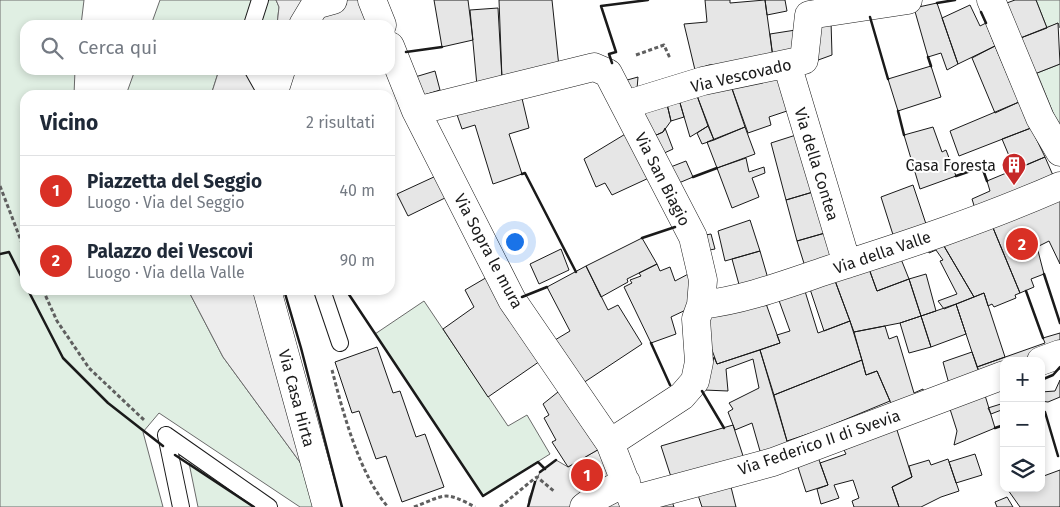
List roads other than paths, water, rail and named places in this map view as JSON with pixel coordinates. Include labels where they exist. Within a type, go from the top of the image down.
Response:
[{"type":"street","points":[[306,20],[315,5],[334,0]]},
{"type":"street","points":[[372,0],[380,20]]},
{"type":"street","name":"Via Vescovado","points":[[625,105],[703,81],[804,60],[807,8],[908,0]]},
{"type":"street","points":[[991,0],[1040,118],[1060,152]]},
{"type":"street","name":"Via Sopra le mura","points":[[395,58],[416,111],[512,300],[610,443],[630,495]]},
{"type":"street","name":"Via della Contea","points":[[787,64],[847,264]]},
{"type":"street","name":"Via San Biagio","points":[[416,111],[594,67],[608,73],[692,237],[703,280],[701,305],[696,319],[699,362],[695,381],[682,396],[610,443]]},
{"type":"street","points":[[275,90],[279,75]]},
{"type":"street","name":"Via della Valle","points":[[701,305],[731,302],[847,264],[1002,212],[1060,186]]},
{"type":"street","name":"Via Casa Hirta","points":[[268,295],[327,507]]},
{"type":"street","points":[[1045,360],[1060,354]]},
{"type":"street","name":"Via Federico II di Svevia","points":[[630,495],[643,497],[773,462],[1000,377]]},
{"type":"street","points":[[584,507],[597,497],[630,495]]},
{"type":"lane","points":[[254,20],[260,0]]},
{"type":"lane","points":[[256,75],[264,90]]},
{"type":"lane","points":[[324,295],[340,343]]},
{"type":"lane","points":[[181,507],[166,435],[269,507]]},
{"type":"place","name":"Casa Foresta","points":[[1014,186]]},
{"type":"place","name":"Palazzo dei Vescovi","points":[[1022,244]]},
{"type":"place","name":"Piazzetta del Seggio","points":[[587,475]]}]
